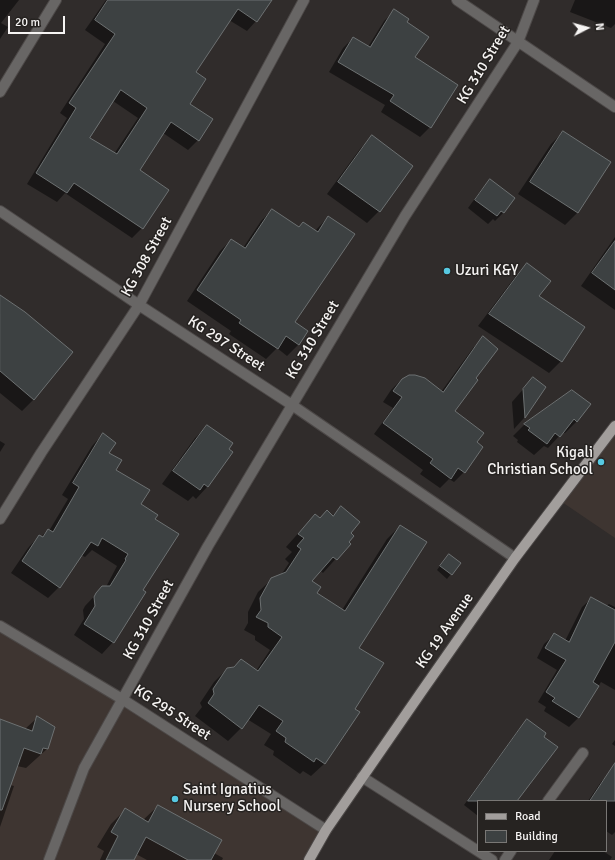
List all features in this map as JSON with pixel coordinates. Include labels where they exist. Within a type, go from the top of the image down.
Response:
[{"type":"main road","name":"KG 19 Avenue","points":[[309,860],[326,830],[515,558],[615,426]]},
{"type":"street","points":[[0,92],[56,0]]},
{"type":"street","name":"KG 308 Street","points":[[0,518],[139,305],[304,0]]},
{"type":"street","points":[[457,0],[615,107]]},
{"type":"street","name":"KG 310 Street","points":[[49,860],[84,768],[208,546],[405,216],[518,42],[534,0]]},
{"type":"street","name":"KG 297 Street","points":[[0,211],[139,305],[292,405],[515,558]]},
{"type":"street","name":"KG 295 Street","points":[[0,626],[122,699],[326,830]]},
{"type":"street","points":[[549,800],[582,753]]},
{"type":"street","points":[[362,778],[477,851]]},
{"type":"street","points":[[479,852],[492,860]]},
{"type":"shaded area","name":"Kigali Christian School","points":[[615,423],[615,538],[559,500]]},
{"type":"shaded area","points":[[0,627],[326,830],[310,860],[0,860]]},
{"type":"building","points":[[108,0],[272,0],[257,22],[238,9],[196,72],[206,79],[190,104],[213,119],[199,141],[171,122],[140,170],[169,190],[143,229],[74,183],[67,193],[36,173],[76,108],[69,103],[115,34],[95,20]],"holes":[[[121,90],[147,108],[117,154],[90,138]]]},
{"type":"building","points":[[394,9],[409,19],[407,22],[429,37],[415,57],[458,85],[431,128],[390,101],[394,95],[338,62],[353,37],[370,47]]},
{"type":"building","points":[[563,131],[611,162],[578,213],[530,182]]},
{"type":"building","points":[[372,135],[413,166],[380,212],[338,182]]},
{"type":"building","points":[[490,179],[515,198],[504,213],[501,211],[497,216],[475,200]]},
{"type":"building","points":[[272,209],[299,227],[303,222],[318,232],[328,216],[355,234],[295,322],[308,331],[299,345],[286,336],[278,349],[239,323],[241,320],[197,290],[231,239],[245,248]]},
{"type":"building","points":[[615,241],[615,290],[592,273]]},
{"type":"building","points":[[527,263],[551,281],[539,296],[585,327],[562,362],[489,314]]},
{"type":"building","points":[[0,295],[25,312],[73,352],[34,400],[0,371]]},
{"type":"building","points":[[483,336],[498,349],[476,378],[478,380],[455,411],[484,433],[477,442],[483,447],[465,473],[458,468],[451,479],[430,463],[433,459],[383,423],[402,397],[393,391],[402,379],[409,375],[425,378],[443,392]]},
{"type":"building","points":[[533,377],[546,387],[525,418],[523,389]]},
{"type":"building","points":[[572,390],[591,404],[577,422],[574,419],[560,437],[555,433],[547,444],[528,430],[530,428],[524,424]]},
{"type":"building","points":[[207,425],[233,443],[229,449],[233,452],[208,487],[204,484],[200,490],[173,471]]},
{"type":"building","points":[[103,433],[116,443],[109,453],[122,460],[116,470],[150,490],[141,504],[158,515],[155,519],[179,534],[143,590],[146,592],[114,643],[84,624],[95,606],[94,597],[96,593],[102,586],[110,586],[128,554],[102,538],[98,546],[91,542],[60,588],[22,561],[39,535],[43,537],[48,529],[53,532],[79,487],[73,483]]},
{"type":"building","points":[[341,506],[360,522],[351,533],[354,536],[349,542],[351,544],[337,560],[333,557],[312,581],[321,587],[317,593],[345,611],[400,525],[427,542],[359,648],[384,663],[355,709],[360,712],[325,764],[316,758],[314,762],[285,742],[286,738],[276,731],[283,721],[259,705],[242,729],[208,703],[214,694],[213,689],[227,668],[234,667],[241,659],[258,671],[282,637],[268,627],[268,623],[256,617],[261,610],[260,598],[271,578],[286,572],[301,549],[297,546],[304,538],[298,534],[315,514],[320,518],[327,510],[333,516]]},
{"type":"building","points":[[449,554],[461,563],[452,575],[440,566]]},
{"type":"building","points":[[591,597],[615,610],[615,642],[593,682],[599,686],[579,718],[552,701],[555,698],[546,692],[566,660],[545,648],[554,633],[569,642]]},
{"type":"building","points":[[37,716],[55,727],[48,749],[43,748],[41,754],[24,748],[2,810],[0,810],[0,719],[32,731]]},
{"type":"building","points":[[527,719],[546,733],[544,737],[558,747],[518,800],[468,801]]},
{"type":"building","points":[[615,763],[615,801],[591,800]]},
{"type":"building","points":[[158,805],[222,840],[211,860],[188,860],[146,837],[134,860],[106,860],[118,836],[111,832],[125,808],[148,822]]},
{"type":"place","name":"Uzuri K&Y","points":[[447,271]]},
{"type":"place","name":"Kigali Christian School","points":[[601,462]]},
{"type":"place","name":"Saint Ignatius Nursery School","points":[[175,799]]}]
